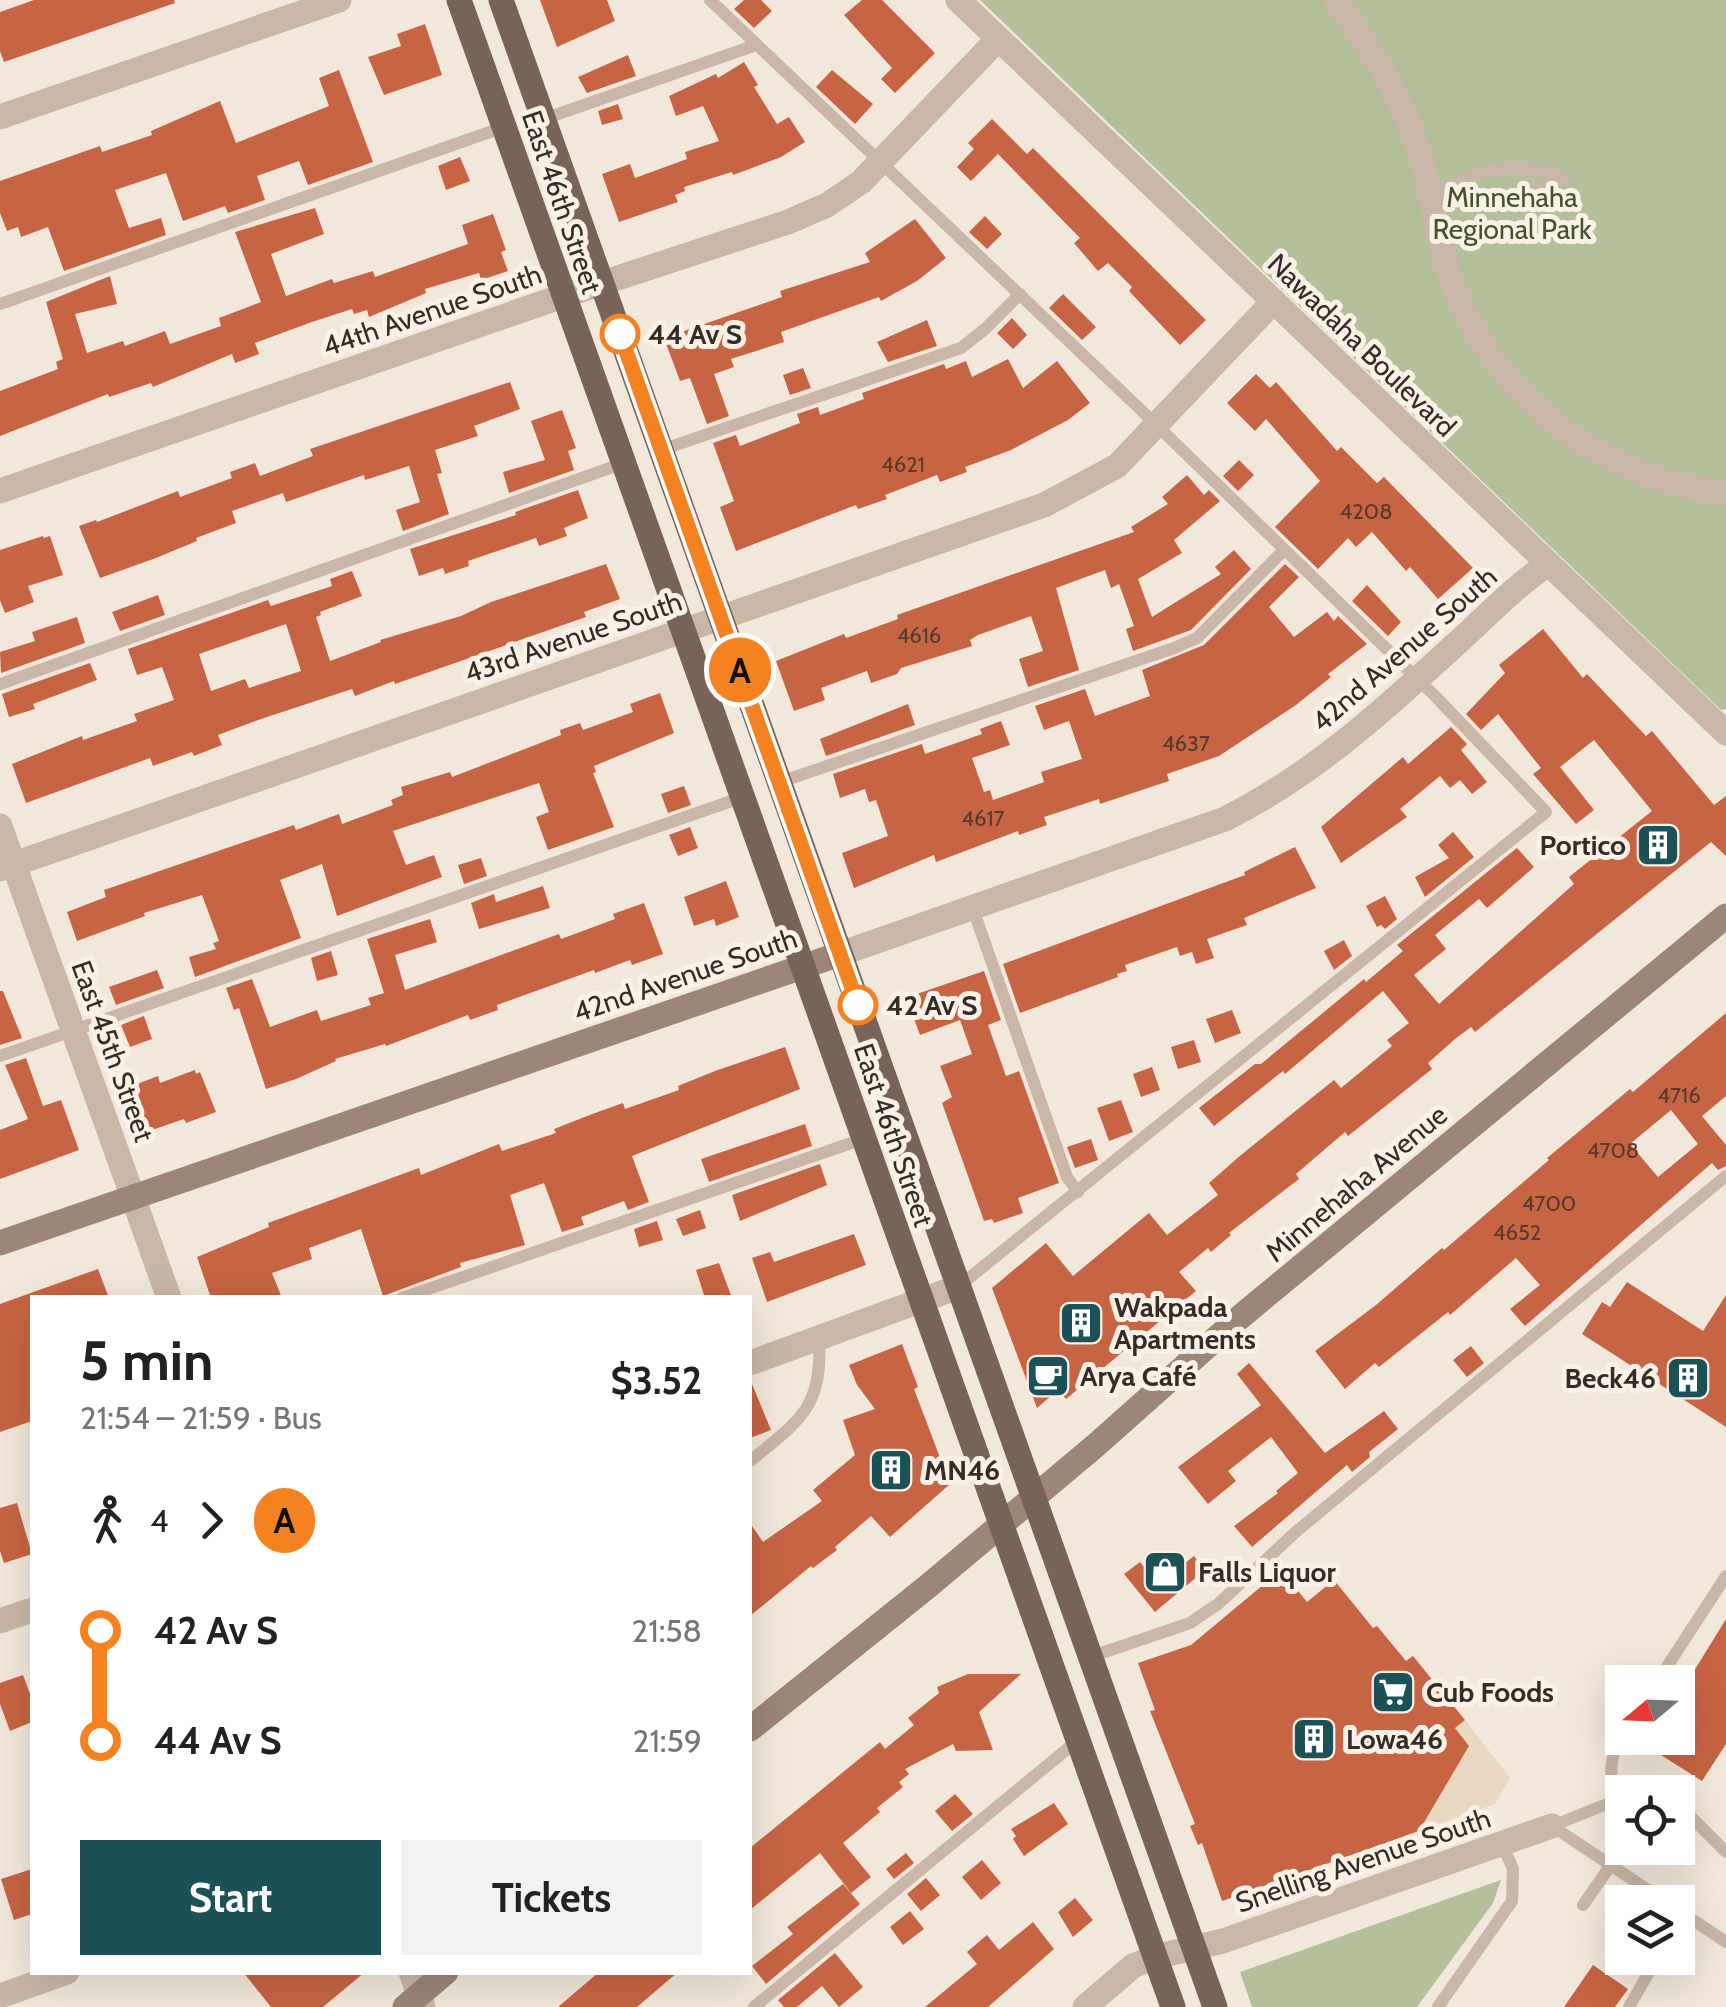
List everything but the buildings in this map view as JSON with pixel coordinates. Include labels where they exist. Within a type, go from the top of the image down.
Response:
[{"type":"main road","name":"East 46th Street","points":[[459,0],[1173,2007]]},
{"type":"main road","name":"East 46th Street","points":[[501,0],[1214,2007]]},
{"type":"street","points":[[0,116],[339,0]]},
{"type":"street","name":"Nawadaha Boulevard","points":[[958,0],[1726,734]]},
{"type":"street","points":[[1336,0],[1372,49],[1438,192],[1454,286],[1481,342],[1519,391],[1570,436],[1614,462],[1687,489],[1726,494]]},
{"type":"street","name":"44th Avenue South","points":[[0,492],[827,205],[861,182],[998,39]]},
{"type":"street","name":"43rd Avenue South","points":[[7,867],[1044,505],[1118,466],[1273,302]]},
{"type":"street","name":"42nd Avenue South","points":[[0,1243],[1226,819],[1276,793],[1320,762],[1548,564]]},
{"type":"street","name":"East 45th Street","points":[[0,826],[7,867],[72,1031],[168,1295]]},
{"type":"street","name":"Minnehaha Avenue","points":[[752,1727],[1000,1526],[1239,1318],[1726,916]]},
{"type":"street","points":[[752,1362],[958,1288]]},
{"type":"street","points":[[0,1621],[30,1611]]},
{"type":"street","name":"Snelling Avenue South","points":[[1085,2007],[1134,1966],[1155,1957],[1223,1941],[1552,1826]]},
{"type":"street","points":[[0,1996],[59,1975]]},
{"type":"street","points":[[415,1996],[442,1975]]},
{"type":"lane","points":[[710,0],[1155,424],[1418,680],[1546,812],[958,1288]]},
{"type":"lane","points":[[541,120],[756,45]]},
{"type":"lane","points":[[0,304],[504,127]]},
{"type":"lane","points":[[1525,166],[1565,178],[1527,192],[1521,206],[1512,195],[1463,200],[1438,192],[1467,177],[1525,166]]},
{"type":"lane","points":[[661,450],[961,348],[1020,294]]},
{"type":"lane","points":[[0,684],[624,463]]},
{"type":"lane","points":[[780,782],[1196,638],[1284,551]]},
{"type":"lane","points":[[0,1056],[743,798]]},
{"type":"lane","points":[[973,909],[1067,1177],[1078,1192]]},
{"type":"lane","points":[[411,1295],[863,1139]]},
{"type":"lane","points":[[1090,1657],[1190,1622],[1218,1604],[1298,1530],[1726,1176]]},
{"type":"lane","points":[[752,1460],[810,1405],[820,1366],[819,1339]]},
{"type":"lane","points":[[1668,1665],[1726,1576]]},
{"type":"lane","points":[[754,2007],[1077,1741]]},
{"type":"lane","points":[[1552,1826],[1605,1805]]},
{"type":"lane","points":[[1695,1821],[1726,1852]]},
{"type":"lane","points":[[1552,1826],[1605,1862]]},
{"type":"lane","points":[[1438,2007],[1512,1901],[1514,1870],[1502,1844]]},
{"type":"lane","points":[[1583,1905],[1610,1865],[1640,1885]]},
{"type":"lane","points":[[1695,1921],[1726,1942]]},
{"type":"lane","points":[[1629,2007],[1647,1975]]},
{"type":"green space","name":"Minnehaha Regional Park","points":[[980,0],[1726,0],[1726,709],[1721,710]]},
{"type":"green space","points":[[1501,1880],[1493,1903],[1417,2007],[1252,2007],[1240,1972]]},
{"type":"shaded area","points":[[1465,1720],[1510,1778],[1495,1804],[1419,1831],[1469,1746],[1455,1728]]},
{"type":"bus line","name":"A","points":[[620,334],[858,1005]]},
{"type":"place","name":"44 Av S","points":[[620,334]]},
{"type":"place","name":"Portico","points":[[1658,845]]},
{"type":"place","name":"42 Av S","points":[[858,1005]]},
{"type":"place","name":"Wakpada Apartments","points":[[1081,1323]]},
{"type":"place","name":"Arya Café","points":[[1048,1376]]},
{"type":"place","name":"Beck46","points":[[1688,1378]]},
{"type":"place","name":"MN46","points":[[891,1470]]},
{"type":"place","name":"Falls Liquor","points":[[1165,1572]]},
{"type":"place","name":"Cub Foods","points":[[1393,1692]]},
{"type":"place","name":"Lowa46","points":[[1314,1739]]}]
